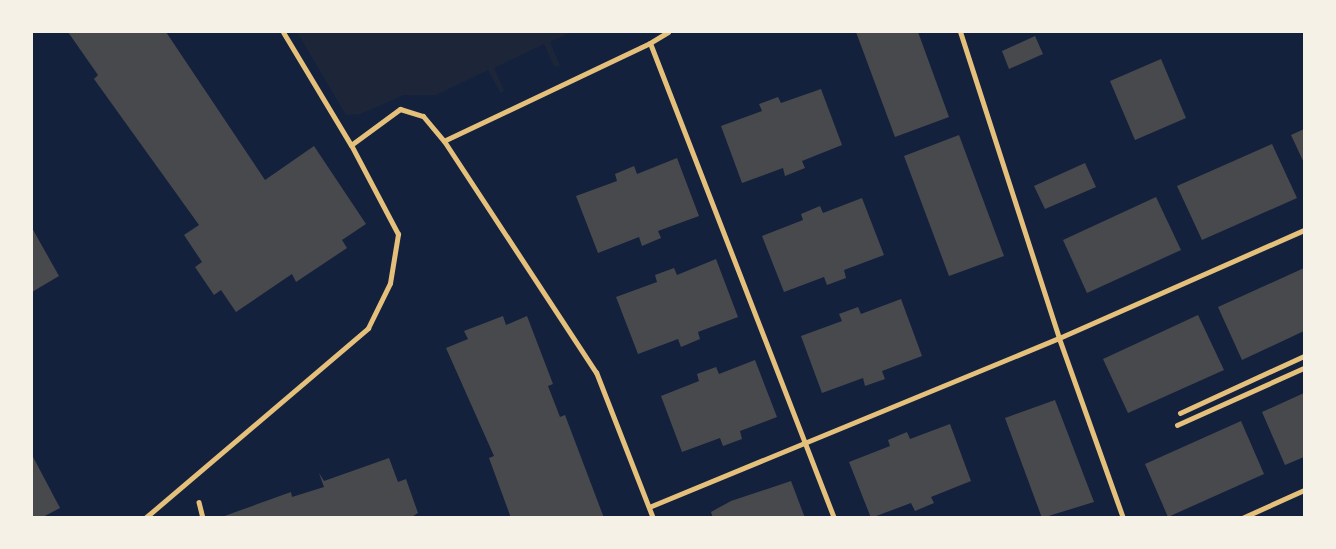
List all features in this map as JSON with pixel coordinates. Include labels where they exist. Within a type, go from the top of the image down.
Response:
[{"type":"lane","points":[[145,517],[368,328],[390,284],[398,234],[351,145],[283,32]]},
{"type":"lane","points":[[444,141],[668,32]]},
{"type":"lane","points":[[960,32],[1059,338],[1123,517]]},
{"type":"lane","points":[[650,43],[835,517]]},
{"type":"lane","points":[[351,145],[400,109],[423,116],[444,141],[596,372],[653,517]]},
{"type":"lane","points":[[649,507],[1059,338],[1304,230]]},
{"type":"lane","points":[[1242,517],[1304,490]]},
{"type":"path","points":[[1180,413],[1304,356]]},
{"type":"path","points":[[1177,425],[1304,368]]},
{"type":"shaded area","points":[[297,32],[572,32],[550,42],[560,66],[554,66],[544,44],[494,68],[504,90],[501,94],[488,70],[436,95],[404,95],[360,114],[346,115]]},
{"type":"building","points":[[68,32],[166,32],[265,180],[314,146],[366,224],[342,240],[347,248],[296,282],[292,274],[236,312],[221,290],[214,295],[195,267],[202,262],[184,235],[199,225],[94,79],[98,75]]},
{"type":"building","points":[[856,32],[918,32],[949,117],[895,137]]},
{"type":"building","points":[[1035,36],[1043,54],[1009,69],[1002,51]]},
{"type":"building","points":[[1161,59],[1186,118],[1135,140],[1110,81]]},
{"type":"building","points":[[821,89],[842,145],[802,161],[805,168],[785,176],[783,168],[742,183],[721,126],[762,111],[759,104],[778,97],[781,103]]},
{"type":"building","points":[[1304,129],[1304,163],[1291,135]]},
{"type":"building","points":[[959,135],[1004,256],[949,276],[904,156]]},
{"type":"building","points":[[1272,144],[1297,198],[1202,240],[1177,186]]},
{"type":"building","points":[[677,158],[699,216],[658,231],[661,238],[642,246],[639,237],[598,253],[576,196],[617,181],[615,174],[634,166],[637,174]]},
{"type":"building","points":[[1085,163],[1096,187],[1045,209],[1034,186]]},
{"type":"building","points":[[1156,197],[1181,250],[1087,293],[1063,240]]},
{"type":"building","points":[[862,198],[884,255],[844,270],[846,278],[827,285],[824,277],[784,292],[762,236],[803,220],[801,214],[820,206],[823,213]]},
{"type":"building","points":[[32,228],[59,276],[32,292]]},
{"type":"building","points":[[716,259],[738,317],[698,332],[700,339],[681,347],[678,339],[638,354],[616,297],[657,282],[655,275],[674,268],[677,275]]},
{"type":"building","points":[[1304,268],[1304,331],[1242,360],[1218,307]]},
{"type":"building","points":[[901,299],[922,356],[882,371],[885,379],[865,386],[863,378],[822,393],[801,336],[842,321],[839,314],[858,307],[861,314]]},
{"type":"building","points":[[1198,315],[1224,370],[1128,413],[1103,359]]},
{"type":"building","points":[[503,316],[506,325],[527,316],[553,384],[548,386],[560,417],[565,415],[604,518],[511,518],[489,458],[494,456],[446,348],[468,339],[464,331]]},
{"type":"building","points":[[755,360],[777,417],[740,431],[742,439],[723,446],[720,438],[682,452],[661,396],[699,381],[697,374],[716,367],[719,374]]},
{"type":"building","points":[[1304,393],[1304,457],[1285,465],[1262,412]]},
{"type":"building","points":[[1055,400],[1094,502],[1042,518],[1005,418]]},
{"type":"building","points":[[1241,421],[1264,474],[1168,517],[1145,464]]},
{"type":"building","points":[[950,424],[971,481],[931,497],[934,503],[915,511],[911,503],[871,518],[849,462],[890,446],[888,440],[907,432],[910,439]]},
{"type":"building","points":[[32,455],[60,508],[41,518],[32,518]]},
{"type":"building","points":[[389,458],[398,482],[406,479],[418,513],[410,518],[219,518],[291,492],[292,497],[324,487],[319,473],[324,481]]},
{"type":"building","points":[[791,481],[805,518],[713,518],[711,512],[731,501]]}]
